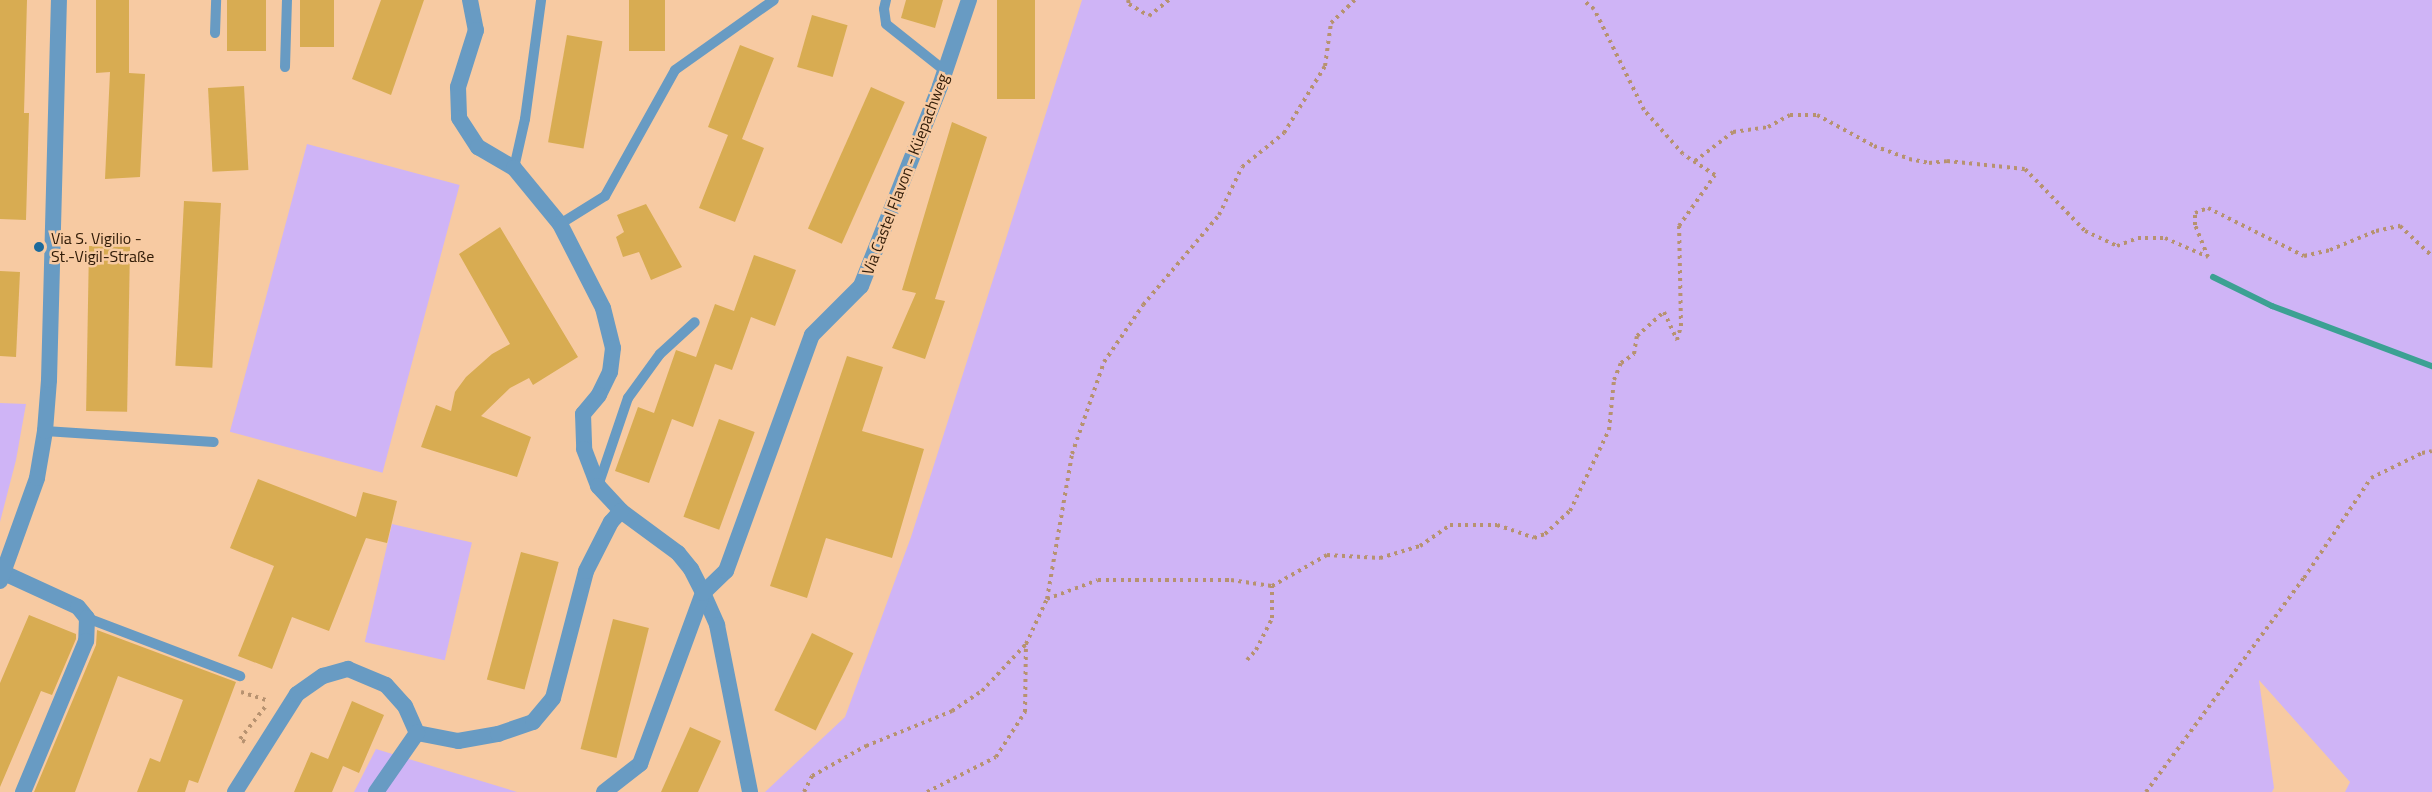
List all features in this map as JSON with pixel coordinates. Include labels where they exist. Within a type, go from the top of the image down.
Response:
[{"type":"street","points":[[23,792],[86,641],[87,618],[78,607],[2,577],[37,478],[45,431],[50,380],[59,0]]},
{"type":"street","points":[[470,0],[476,30],[458,87],[459,118],[478,147],[514,168],[560,224],[603,308],[613,348],[610,372],[599,396],[583,414],[584,449],[598,486],[621,511],[678,553],[703,593],[717,625],[750,792]]},
{"type":"street","name":"Via Castel Flavon - Küepachweg","points":[[703,593],[726,571],[812,335],[861,286],[945,71],[969,0]]},
{"type":"street","points":[[417,733],[458,741],[498,734],[533,722],[553,698],[586,572],[611,522],[621,511]]},
{"type":"street","points":[[604,792],[639,764],[703,593]]},
{"type":"street","points":[[235,792],[297,694],[323,676],[348,669],[386,685],[405,706],[417,733]]},
{"type":"street","points":[[376,792],[417,733]]},
{"type":"lane","points":[[215,33],[216,0]]},
{"type":"lane","points":[[285,66],[287,0]]},
{"type":"lane","points":[[514,168],[525,119],[542,0]]},
{"type":"lane","points":[[560,224],[605,196],[675,70],[774,0]]},
{"type":"lane","points":[[886,0],[884,9],[886,24],[945,71]]},
{"type":"lane","points":[[598,486],[628,398],[660,354],[695,322]]},
{"type":"lane","points":[[45,431],[214,442]]},
{"type":"lane","points":[[87,618],[240,676]]},
{"type":"path","points":[[1128,0],[1129,4],[1149,16],[1169,0]]},
{"type":"path","points":[[804,792],[812,776],[857,751],[962,704],[982,691],[1026,644],[1047,599],[1072,454],[1104,362],[1143,305],[1219,215],[1242,167],[1284,133],[1325,66],[1331,23],[1355,0]]},
{"type":"path","points":[[1047,599],[1098,580],[1231,580],[1272,586],[1328,555],[1380,558],[1420,546],[1450,525],[1497,525],[1534,538],[1545,534],[1570,511],[1609,430],[1614,380],[1621,363],[1634,354],[1637,336],[1664,312],[1677,340],[1682,326],[1679,226],[1715,175],[1683,154],[1644,110],[1598,18],[1583,0]]},
{"type":"path","points":[[1695,161],[1733,132],[1768,127],[1790,115],[1817,115],[1874,146],[1909,159],[1929,163],[1947,161],[2025,169],[2085,231],[2117,246],[2138,238],[2165,238],[2208,257],[2195,225],[2195,213],[2208,208],[2304,256],[2330,250],[2376,231],[2400,226],[2432,256]]},
{"type":"path","points":[[2146,792],[2304,578],[2372,478],[2422,453],[2432,451]]},
{"type":"path","points":[[1247,660],[1256,650],[1272,618],[1272,586]]},
{"type":"path","points":[[927,792],[996,758],[1025,712],[1026,644]]},
{"type":"path","points":[[240,676],[234,690],[270,699],[240,739],[260,751]]},
{"type":"shaded area","points":[[1082,0],[2432,0],[2432,792],[2345,792],[2350,782],[2259,680],[2274,788],[2272,792],[765,792],[845,717],[911,537]]},
{"type":"shaded area","points":[[307,144],[460,185],[382,473],[230,432]]},
{"type":"shaded area","points":[[0,403],[26,404],[16,460],[0,522]]},
{"type":"shaded area","points":[[392,524],[472,542],[445,660],[365,642]]},
{"type":"shaded area","points":[[376,749],[517,792],[354,792]]},
{"type":"building","points":[[0,0],[27,0],[24,113],[29,113],[26,220],[0,219]]},
{"type":"building","points":[[96,0],[129,0],[129,73],[145,74],[140,177],[105,179],[110,72],[96,73]]},
{"type":"building","points":[[227,0],[266,0],[266,51],[227,51]]},
{"type":"building","points":[[300,0],[334,0],[334,47],[300,47]]},
{"type":"building","points":[[381,0],[424,0],[391,95],[352,79]]},
{"type":"building","points":[[629,0],[665,0],[665,51],[629,51]]},
{"type":"building","points":[[906,0],[943,0],[935,28],[901,18]]},
{"type":"building","points":[[997,0],[1035,0],[1035,99],[997,99]]},
{"type":"building","points":[[812,15],[848,25],[833,77],[797,67]]},
{"type":"building","points":[[567,35],[602,41],[584,149],[548,142]]},
{"type":"building","points":[[740,45],[774,58],[742,139],[764,148],[735,222],[699,208],[728,135],[708,127]]},
{"type":"building","points":[[244,86],[248,170],[212,172],[208,88]]},
{"type":"building","points":[[871,87],[905,102],[842,244],[808,229]]},
{"type":"building","points":[[952,122],[987,137],[935,299],[945,301],[925,359],[892,348],[916,293],[902,290]]},
{"type":"building","points":[[184,201],[221,203],[212,368],[175,366]]},
{"type":"building","points":[[646,204],[682,267],[651,280],[639,252],[623,257],[616,237],[624,232],[617,215]]},
{"type":"building","points":[[500,227],[578,357],[533,385],[529,378],[510,388],[481,416],[531,437],[517,477],[421,447],[436,405],[451,411],[455,392],[466,377],[492,354],[510,344],[459,254]]},
{"type":"building","points":[[89,246],[130,247],[127,412],[86,411]]},
{"type":"building","points":[[754,255],[796,270],[775,326],[751,317],[732,370],[715,364],[693,427],[672,419],[649,483],[615,471],[638,407],[654,413],[676,350],[696,357],[715,304],[734,311]]},
{"type":"building","points":[[0,271],[20,272],[16,357],[0,356]]},
{"type":"building","points":[[847,356],[883,367],[862,431],[924,449],[892,558],[826,538],[807,598],[770,586]]},
{"type":"building","points":[[719,419],[755,432],[719,530],[683,517]]},
{"type":"building","points":[[258,479],[356,517],[363,492],[397,501],[387,543],[366,538],[329,631],[292,617],[272,669],[238,656],[274,566],[230,548]]},
{"type":"building","points":[[521,552],[559,562],[525,690],[487,680]]},
{"type":"building","points":[[29,615],[76,634],[76,639],[52,695],[41,691],[0,787],[0,683]]},
{"type":"building","points":[[613,619],[649,628],[616,758],[581,749]]},
{"type":"building","points":[[97,630],[236,682],[198,783],[189,780],[185,792],[137,792],[150,758],[160,762],[183,700],[118,676],[75,792],[34,792],[96,645]]},
{"type":"building","points":[[812,633],[853,653],[816,730],[774,710]]},
{"type":"building","points":[[352,701],[384,715],[359,773],[343,766],[332,792],[294,792],[311,752],[328,759]]},
{"type":"building","points":[[690,727],[721,741],[698,792],[661,792]]},
{"type":"waterway","points":[[2213,277],[2272,306],[2432,366]]},
{"type":"place","name":"Via S. Vigilio - St.-Vigil-Straße","points":[[39,247]]}]
